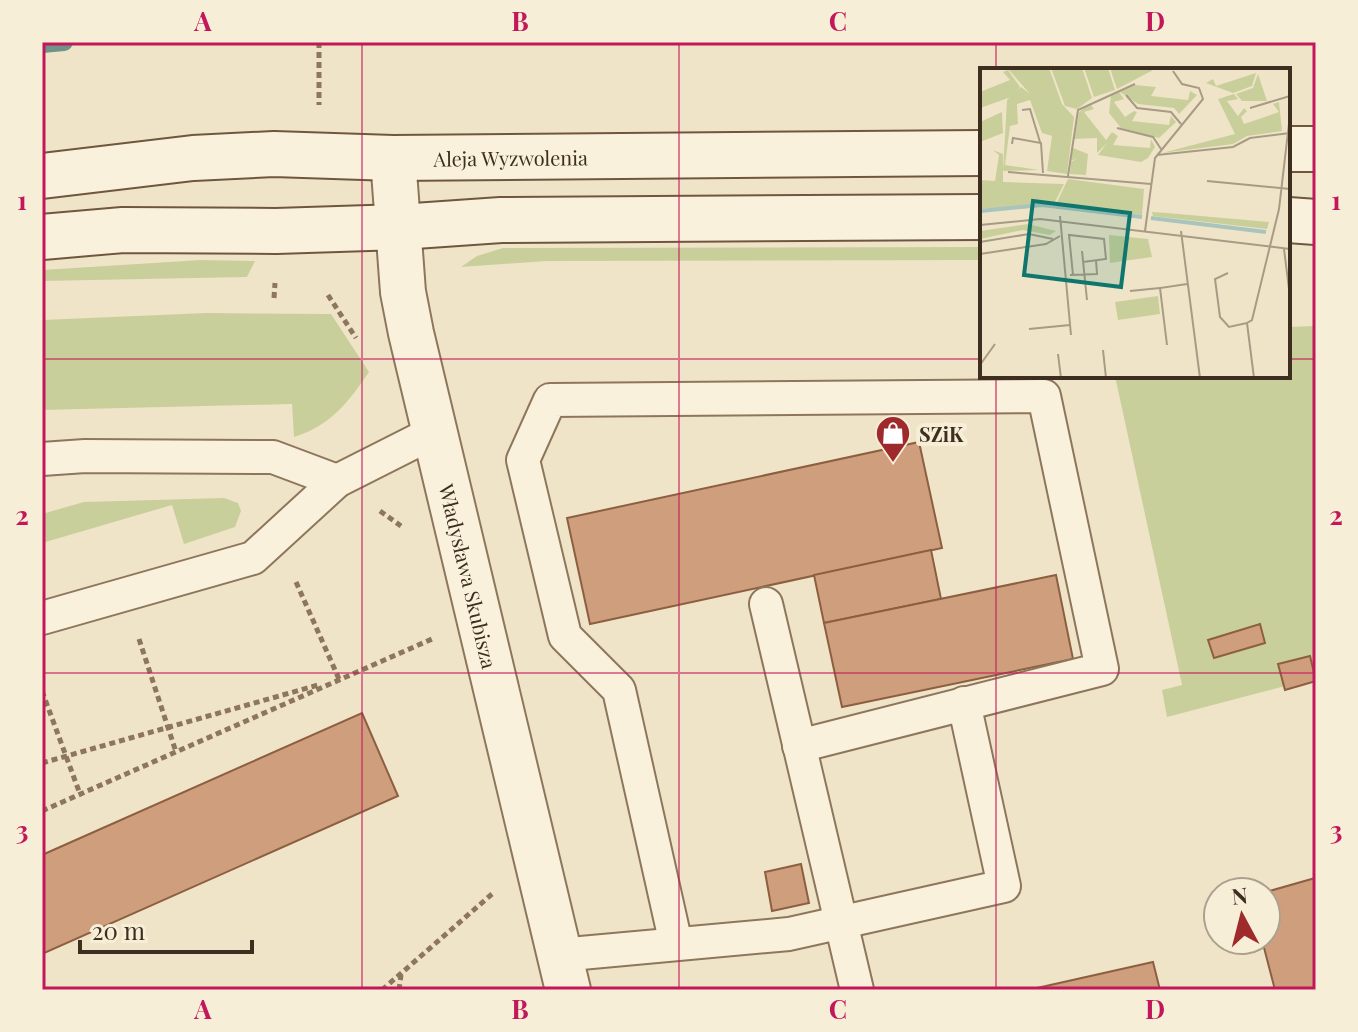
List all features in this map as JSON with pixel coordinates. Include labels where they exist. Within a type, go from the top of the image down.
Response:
[{"type":"main road","points":[[1290,149],[1316,149]]},
{"type":"main road","name":"Aleja Wyzwolenia","points":[[42,176],[207,157],[274,154],[393,158],[980,153]]},
{"type":"main road","name":"Władysława Skubisza","points":[[393,158],[403,292],[563,972]]},
{"type":"main road","points":[[42,237],[123,230],[276,231],[501,220],[980,217]]},
{"type":"main road","points":[[1290,220],[1316,222]]},
{"type":"lane","points":[[676,944],[619,690],[565,636],[523,460],[550,400],[1044,396],[1102,669],[799,746]]},
{"type":"lane","points":[[42,618],[253,558],[337,481],[434,432]]},
{"type":"lane","points":[[42,459],[85,456],[273,457],[337,481]]},
{"type":"lane","points":[[766,604],[857,990]]},
{"type":"lane","points":[[563,972],[676,944],[789,934],[1004,886],[964,703]]},
{"type":"path","points":[[318,96],[319,42]]},
{"type":"path","points":[[267,546],[288,565],[339,680]]},
{"type":"path","points":[[125,594],[176,752]]},
{"type":"path","points":[[42,811],[439,636]]},
{"type":"path","points":[[42,763],[339,680]]},
{"type":"path","points":[[42,691],[80,794]]},
{"type":"path","points":[[382,990],[494,893]]},
{"type":"path","points":[[399,990],[402,973]]},
{"type":"green space","points":[[980,247],[980,260],[547,261],[461,267],[477,256],[503,248]]},
{"type":"green space","points":[[201,260],[255,261],[247,277],[42,281],[42,270]]},
{"type":"green space","points":[[206,313],[331,314],[369,372],[328,420],[294,437],[292,404],[42,410],[42,320]]},
{"type":"green space","points":[[1316,326],[1316,678],[1167,717],[1162,690],[1182,685],[1115,378],[1290,378],[1290,327]]},
{"type":"green space","points":[[224,498],[238,503],[241,511],[235,527],[184,544],[172,505],[42,543],[42,514],[84,502]]},
{"type":"building","points":[[919,442],[942,548],[590,624],[567,518]]},
{"type":"building","points":[[931,550],[941,599],[824,623],[814,575]]},
{"type":"building","points":[[1056,575],[1073,659],[842,707],[824,623]]},
{"type":"building","points":[[1260,624],[1265,643],[1214,658],[1208,640]]},
{"type":"building","points":[[1310,656],[1316,681],[1285,690],[1278,664]]},
{"type":"building","points":[[362,713],[398,796],[42,954],[42,855]]},
{"type":"building","points":[[801,864],[809,903],[772,911],[765,872]]},
{"type":"building","points":[[1316,874],[1316,990],[1275,990],[1266,956],[1282,956],[1282,887],[1315,878]]},
{"type":"building","points":[[1153,962],[1160,990],[1028,990]]},
{"type":"waterway","points":[[42,44],[64,42]]},
{"type":"place","name":"SZiK","points":[[893,464]]}]
